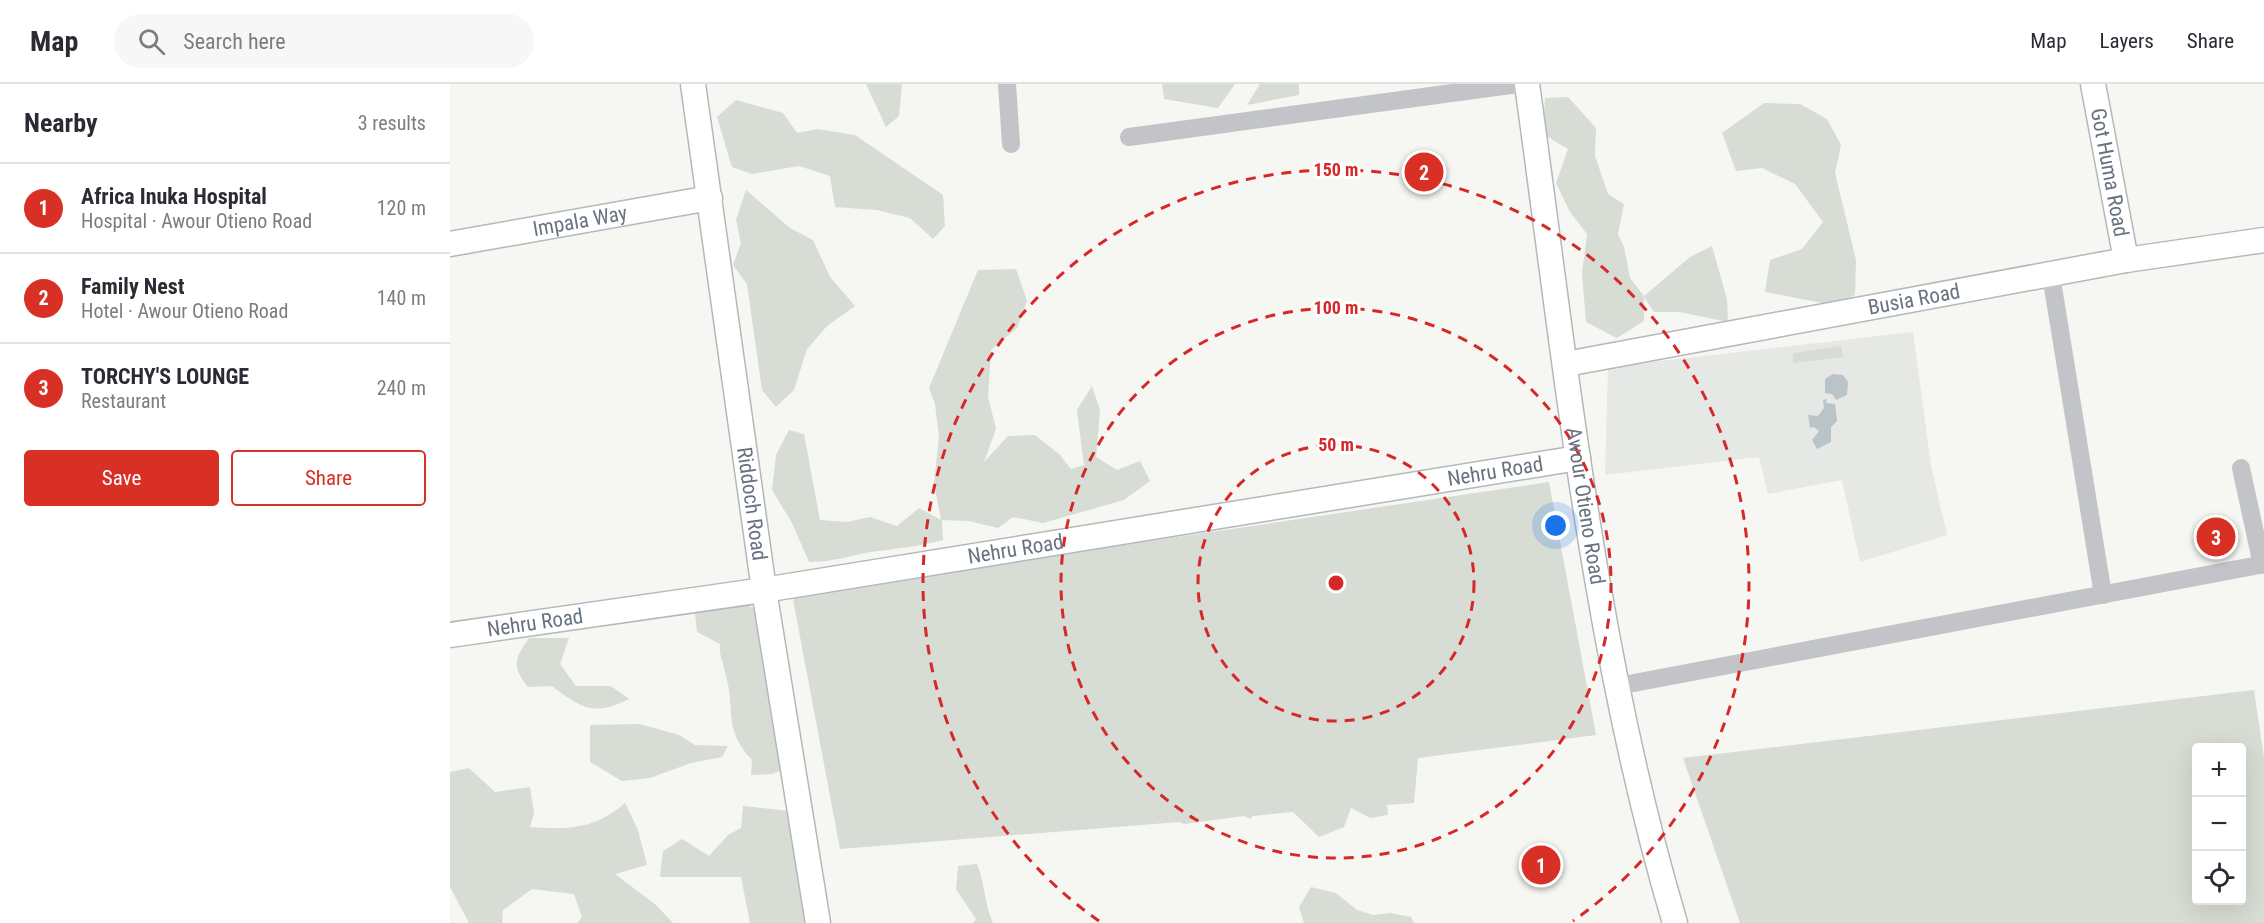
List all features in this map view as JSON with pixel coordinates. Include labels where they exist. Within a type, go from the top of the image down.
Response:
[{"type":"street","name":"Riddoch Road","points":[[693,84],[764,590],[818,923]]},
{"type":"street","points":[[1007,84],[1011,144]]},
{"type":"street","points":[[1129,137],[1518,84]]},
{"type":"street","name":"Awour Otieno Road","points":[[1527,84],[1578,458],[1634,770],[1672,922]]},
{"type":"street","name":"Got Huma Road","points":[[2092,84],[2126,260]]},
{"type":"street","name":"Impala Way","points":[[450,244],[710,198]]},
{"type":"street","name":"Busia Road","points":[[1566,364],[2051,276],[2126,260],[2264,240]]},
{"type":"street","points":[[2051,276],[2103,595]]},
{"type":"street","name":"Nehru Road","points":[[450,635],[764,590],[1578,458]]},
{"type":"street","points":[[1618,686],[2263,564],[2241,468]]},
{"type":"shaded area","points":[[866,84],[902,84],[899,116],[886,127]]},
{"type":"shaded area","points":[[1162,84],[1235,84],[1218,108],[1164,99]]},
{"type":"shaded area","points":[[1260,84],[1299,84],[1299,95],[1247,105]]},
{"type":"shaded area","points":[[1568,97],[1596,128],[1595,156],[1608,194],[1624,204],[1618,234],[1624,247],[1630,278],[1644,296],[1690,257],[1712,246],[1727,299],[1728,322],[1680,312],[1654,312],[1644,297],[1644,321],[1617,338],[1586,322],[1582,273],[1587,234],[1570,212],[1556,183],[1568,149],[1543,134],[1545,98]]},
{"type":"shaded area","points":[[736,100],[783,113],[797,133],[817,129],[855,135],[943,195],[945,226],[933,239],[910,218],[877,210],[835,207],[830,176],[799,166],[752,174],[732,167],[717,117]]},
{"type":"shaded area","points":[[1764,103],[1800,104],[1827,119],[1841,145],[1835,173],[1856,260],[1855,295],[1833,305],[1765,292],[1770,260],[1802,249],[1823,222],[1795,184],[1762,168],[1736,171],[1722,133]]},
{"type":"shaded area","points":[[746,190],[790,228],[813,240],[830,277],[855,306],[827,326],[807,349],[794,390],[776,407],[762,390],[747,284],[733,265],[741,243],[736,220]]},
{"type":"shaded area","points":[[1016,269],[1027,301],[1017,328],[991,350],[988,397],[996,429],[984,462],[1008,436],[1035,435],[1060,455],[1071,469],[1084,465],[1077,410],[1092,386],[1100,410],[1096,457],[1117,470],[1140,461],[1150,481],[1124,500],[1043,523],[1013,517],[998,528],[969,521],[942,520],[943,540],[809,562],[792,523],[772,490],[776,455],[789,430],[804,434],[820,520],[847,522],[870,517],[897,526],[919,508],[941,520],[934,483],[939,437],[935,404],[929,388],[978,270]]},
{"type":"shaded area","points":[[1913,332],[1931,465],[1947,535],[1860,562],[1842,480],[1768,494],[1759,457],[1605,475],[1608,367]]},
{"type":"shaded area","points":[[1841,346],[1843,357],[1793,363],[1793,353]]},
{"type":"shaded area","points":[[1833,374],[1843,375],[1848,382],[1847,395],[1836,400],[1832,394],[1825,393],[1825,379]]},
{"type":"shaded area","points":[[1827,399],[1826,403],[1835,404],[1837,421],[1831,427],[1831,442],[1817,449],[1812,440],[1819,431],[1814,427],[1810,428],[1808,415],[1818,416],[1824,408],[1823,400]]},
{"type":"shaded area","points":[[1549,482],[1596,735],[1418,758],[1414,803],[1387,805],[1388,815],[1370,818],[1351,808],[1344,827],[1319,837],[1293,812],[1253,816],[1250,819],[1244,816],[1184,824],[1179,822],[840,849],[792,594]]},
{"type":"shaded area","points":[[740,604],[759,609],[786,768],[772,774],[751,775],[752,760],[737,738],[733,727],[720,644],[697,632],[695,612]]},
{"type":"shaded area","points":[[529,638],[569,638],[560,664],[576,686],[611,686],[629,699],[617,705],[596,709],[580,705],[552,686],[528,687],[519,673],[517,662]]},
{"type":"shaded area","points":[[2254,690],[2264,758],[2264,923],[1740,923],[1683,758]]},
{"type":"shaded area","points":[[640,724],[679,735],[695,745],[728,746],[722,757],[691,763],[650,778],[622,781],[590,762],[590,725]]},
{"type":"shaded area","points":[[469,768],[495,792],[530,787],[534,813],[530,827],[569,828],[592,823],[614,812],[625,803],[638,830],[647,865],[615,874],[656,905],[673,923],[577,923],[582,917],[574,894],[532,889],[503,910],[502,923],[469,923],[450,887],[450,772]]},
{"type":"shaded area","points":[[743,806],[790,811],[808,923],[750,923],[741,877],[660,877],[663,851],[682,839],[709,856],[728,835],[741,828]]},
{"type":"shaded area","points":[[977,864],[993,923],[973,923],[976,919],[956,889],[958,866]]},
{"type":"shaded area","points":[[1311,887],[1336,893],[1357,910],[1373,915],[1391,913],[1411,917],[1414,923],[1304,923],[1299,907]]},
{"type":"place","name":"Family Nest","points":[[1424,172]]},
{"type":"place","name":"TORCHY'S LOUNGE","points":[[2216,537]]},
{"type":"place","name":"Africa Inuka Hospital","points":[[1541,865]]}]
